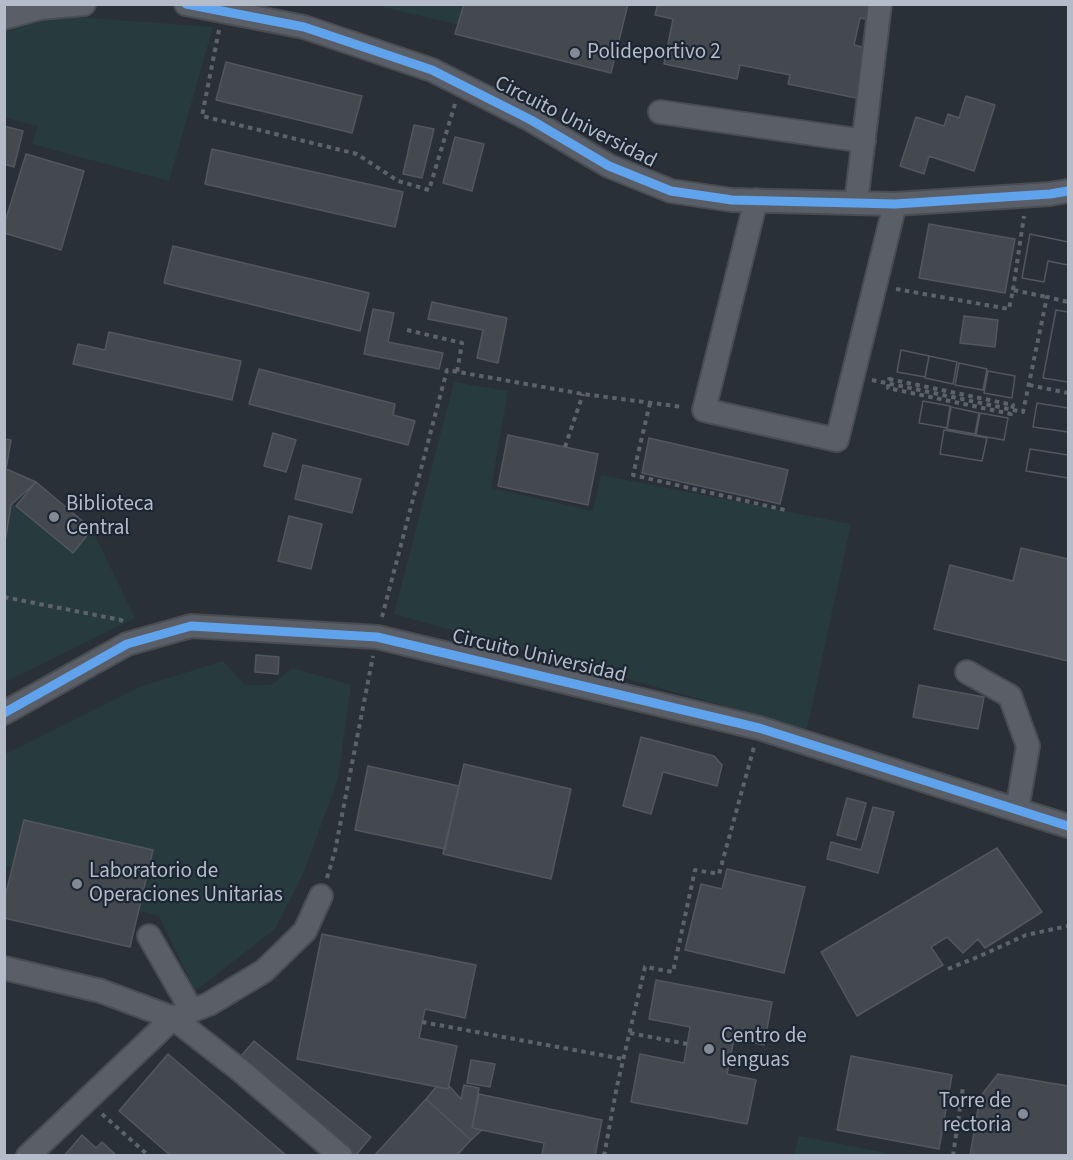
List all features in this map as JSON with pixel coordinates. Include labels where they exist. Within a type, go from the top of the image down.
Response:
[{"type":"street","points":[[4,18],[41,8],[84,4]]},
{"type":"street","name":"Circuito Universidad","points":[[186,4],[304,27],[432,70],[531,120],[609,166],[671,191],[732,200],[895,204],[1050,194],[1068,190]]},
{"type":"street","points":[[856,203],[880,4]]},
{"type":"street","points":[[660,112],[864,141]]},
{"type":"street","points":[[756,200],[704,410],[837,440],[895,204]]},
{"type":"street","name":"Circuito Universidad","points":[[4,713],[127,644],[191,626],[377,637],[759,728],[1068,826]]},
{"type":"street","points":[[968,672],[1010,696],[1028,746],[1017,810]]},
{"type":"street","points":[[28,1155],[182,1015],[209,1004],[264,971],[305,931],[321,896]]},
{"type":"street","points":[[149,936],[182,1015],[240,1070],[341,1155]]},
{"type":"street","points":[[4,968],[101,991],[182,1015]]},
{"type":"path","points":[[222,11],[202,116],[357,154],[398,181],[429,190],[461,85]]},
{"type":"path","points":[[875,285],[1009,309],[1027,195]]},
{"type":"path","points":[[1013,290],[1068,302]]},
{"type":"path","points":[[892,384],[1023,412],[1047,297]]},
{"type":"path","points":[[407,330],[462,343],[457,372]]},
{"type":"path","points":[[321,896],[335,851],[377,637],[447,370],[583,394],[704,410]]},
{"type":"path","points":[[890,379],[1013,405],[1012,410],[1011,414],[899,391],[888,388],[888,384],[890,379]]},
{"type":"path","points":[[1029,385],[1068,393]]},
{"type":"path","points":[[565,447],[583,394]]},
{"type":"path","points":[[650,403],[633,475],[785,510]]},
{"type":"path","points":[[4,597],[121,620],[146,639]]},
{"type":"path","points":[[604,1155],[623,1059],[645,967],[673,972],[695,870],[719,874],[759,728]]},
{"type":"path","points":[[948,969],[1026,935],[1068,926]]},
{"type":"path","points":[[422,1022],[623,1059]]},
{"type":"path","points":[[630,1033],[687,1044]]},
{"type":"path","points":[[953,1155],[963,1088]]},
{"type":"path","points":[[109,1107],[102,1115],[148,1155]]},
{"type":"green space","points":[[384,4],[464,5],[459,25],[383,7]]},
{"type":"green space","points":[[63,16],[213,27],[169,181],[32,144],[38,126],[5,118],[4,32]]},
{"type":"green space","points":[[454,382],[508,391],[491,488],[593,511],[601,475],[851,524],[807,729],[394,614]]},
{"type":"green space","points":[[36,482],[92,529],[135,618],[5,682],[5,504],[16,506]]},
{"type":"green space","points":[[223,661],[245,685],[271,685],[293,668],[351,685],[338,778],[304,872],[275,929],[195,991],[159,916],[139,911],[153,850],[24,820],[12,868],[5,866],[5,754],[139,687]]},
{"type":"green space","points":[[799,1136],[897,1155],[794,1155]]},
{"type":"building","name":"Polideportivo 2","points":[[464,4],[628,4],[611,73],[455,34]]},
{"type":"building","points":[[658,4],[869,4],[866,19],[860,18],[854,45],[867,48],[856,98],[788,84],[790,75],[740,65],[737,79],[664,64],[673,19],[655,15]]},
{"type":"building","points":[[226,62],[362,96],[352,133],[216,100]]},
{"type":"building","points":[[966,96],[995,105],[974,171],[929,156],[924,174],[900,166],[916,117],[944,126],[948,114],[959,118]]},
{"type":"building","points":[[414,125],[434,129],[422,178],[403,174]]},
{"type":"building","points":[[4,126],[23,131],[14,167],[4,164]]},
{"type":"building","points":[[455,137],[484,144],[472,191],[443,183]]},
{"type":"building","points":[[212,149],[403,192],[395,227],[205,184]]},
{"type":"building","points":[[26,154],[84,171],[61,250],[4,233],[4,225]]},
{"type":"building","points":[[929,224],[1015,239],[1005,293],[919,278]]},
{"type":"building","points":[[1030,234],[1068,242],[1068,265],[1048,261],[1044,282],[1022,278]]},
{"type":"building","points":[[1030,234],[1068,242],[1068,265],[1048,261],[1044,282],[1022,278]]},
{"type":"building","points":[[173,246],[369,293],[360,331],[164,283]]},
{"type":"building","points":[[432,302],[507,318],[498,363],[477,358],[483,330],[428,319]]},
{"type":"building","points":[[373,309],[394,313],[388,342],[443,353],[439,369],[364,354]]},
{"type":"building","points":[[1056,310],[1068,312],[1068,382],[1043,378]]},
{"type":"building","points":[[1056,310],[1068,312],[1068,382],[1043,378]]},
{"type":"building","points":[[964,316],[998,320],[995,347],[960,343]]},
{"type":"building","points":[[109,332],[241,361],[232,400],[73,364],[78,344],[105,350]]},
{"type":"building","points":[[901,350],[929,356],[925,377],[897,372]]},
{"type":"building","points":[[901,350],[929,356],[925,377],[897,372]]},
{"type":"building","points":[[929,356],[957,362],[953,384],[925,378]]},
{"type":"building","points":[[929,356],[957,362],[953,384],[925,378]]},
{"type":"building","points":[[959,363],[987,369],[983,390],[955,385]]},
{"type":"building","points":[[959,363],[987,369],[983,390],[955,385]]},
{"type":"building","points":[[259,369],[395,404],[393,415],[415,421],[408,445],[249,404]]},
{"type":"building","points":[[988,371],[1015,376],[1012,398],[984,393]]},
{"type":"building","points":[[988,371],[1015,376],[1012,398],[984,393]]},
{"type":"building","points":[[923,401],[950,406],[947,428],[919,423]]},
{"type":"building","points":[[923,401],[950,406],[947,428],[919,423]]},
{"type":"building","points":[[1037,403],[1068,408],[1068,432],[1033,427]]},
{"type":"building","points":[[1037,403],[1068,408],[1068,432],[1033,427]]},
{"type":"building","points":[[951,407],[979,413],[975,434],[947,429]]},
{"type":"building","points":[[951,407],[979,413],[975,434],[947,429]]},
{"type":"building","points":[[980,413],[1008,418],[1004,440],[976,435]]},
{"type":"building","points":[[980,413],[1008,418],[1004,440],[976,435]]},
{"type":"building","points":[[944,430],[987,438],[982,461],[940,454]]},
{"type":"building","points":[[944,430],[987,438],[982,461],[940,454]]},
{"type":"building","points":[[273,433],[296,440],[286,472],[264,466]]},
{"type":"building","points":[[508,435],[598,454],[588,505],[498,486]]},
{"type":"building","points":[[649,438],[788,470],[780,504],[642,473]]},
{"type":"building","name":"Biblioteca Central","points":[[4,439],[11,440],[6,469],[36,482],[11,505],[4,548]]},
{"type":"building","points":[[1030,449],[1068,455],[1068,478],[1026,471]]},
{"type":"building","points":[[1030,449],[1068,455],[1068,478],[1026,471]]},
{"type":"building","points":[[303,465],[361,479],[352,513],[295,499]]},
{"type":"building","name":"Biblioteca Central","points":[[36,482],[92,529],[73,553],[16,506]]},
{"type":"building","points":[[289,516],[322,524],[311,569],[278,561]]},
{"type":"building","points":[[1021,548],[1068,559],[1068,661],[934,629],[950,565],[1013,581]]},
{"type":"building","points":[[256,655],[279,657],[278,674],[255,672]]},
{"type":"building","points":[[919,685],[984,697],[978,729],[913,717]]},
{"type":"building","points":[[641,737],[714,756],[722,765],[717,786],[663,772],[651,814],[623,806]]},
{"type":"building","points":[[464,764],[571,789],[551,879],[443,854]]},
{"type":"building","points":[[368,766],[459,786],[445,849],[355,830]]},
{"type":"building","points":[[847,798],[866,803],[856,840],[837,835]]},
{"type":"building","points":[[873,807],[894,812],[878,873],[827,859],[831,842],[861,850]]},
{"type":"building","name":"Laboratorio de Operaciones Unitarias","points":[[24,820],[153,850],[130,947],[4,918],[4,901]]},
{"type":"building","points":[[997,848],[1042,912],[985,948],[978,939],[963,953],[947,937],[931,947],[943,965],[857,1016],[821,952]]},
{"type":"building","points":[[727,869],[805,887],[784,973],[685,950],[701,884],[722,889]]},
{"type":"building","points":[[322,934],[476,965],[465,1018],[425,1009],[419,1038],[457,1046],[448,1089],[297,1059]]},
{"type":"building","name":"Centro de lenguas","points":[[656,980],[772,1002],[764,1045],[734,1039],[727,1074],[756,1080],[747,1124],[631,1102],[640,1054],[684,1063],[690,1027],[649,1019]]},
{"type":"building","points":[[254,1041],[371,1137],[355,1156],[346,1156],[235,1063]]},
{"type":"building","points":[[168,1054],[287,1156],[171,1156],[119,1111]]},
{"type":"building","points":[[851,1056],[952,1075],[939,1149],[837,1130]]},
{"type":"building","points":[[471,1060],[495,1064],[490,1087],[467,1083]]},
{"type":"building","name":"Torre de rectoria","points":[[998,1074],[1068,1086],[1068,1156],[970,1156],[980,1097]]},
{"type":"building","points":[[464,1085],[479,1088],[472,1128],[482,1130],[471,1140],[426,1099],[436,1087],[448,1089],[449,1086],[461,1099]]},
{"type":"building","points":[[479,1094],[602,1120],[595,1156],[542,1156],[544,1143],[472,1128]]},
{"type":"building","points":[[426,1099],[471,1140],[456,1156],[374,1156]]},
{"type":"building","points":[[82,1135],[96,1148],[102,1142],[117,1156],[64,1156]]},
{"type":"cycle path","points":[[186,4],[304,27],[432,70],[531,120],[609,166],[671,191],[732,200],[895,204],[1068,191]]},
{"type":"cycle path","points":[[4,713],[127,644],[191,626],[377,637],[759,728],[1068,826]]},
{"type":"place","name":"Polideportivo 2","points":[[575,53]]},
{"type":"place","name":"Biblioteca Central","points":[[54,517]]},
{"type":"place","name":"Laboratorio de Operaciones Unitarias","points":[[77,884]]},
{"type":"place","name":"Centro de lenguas","points":[[709,1049]]},
{"type":"place","name":"Torre de rectoria","points":[[1023,1114]]}]
